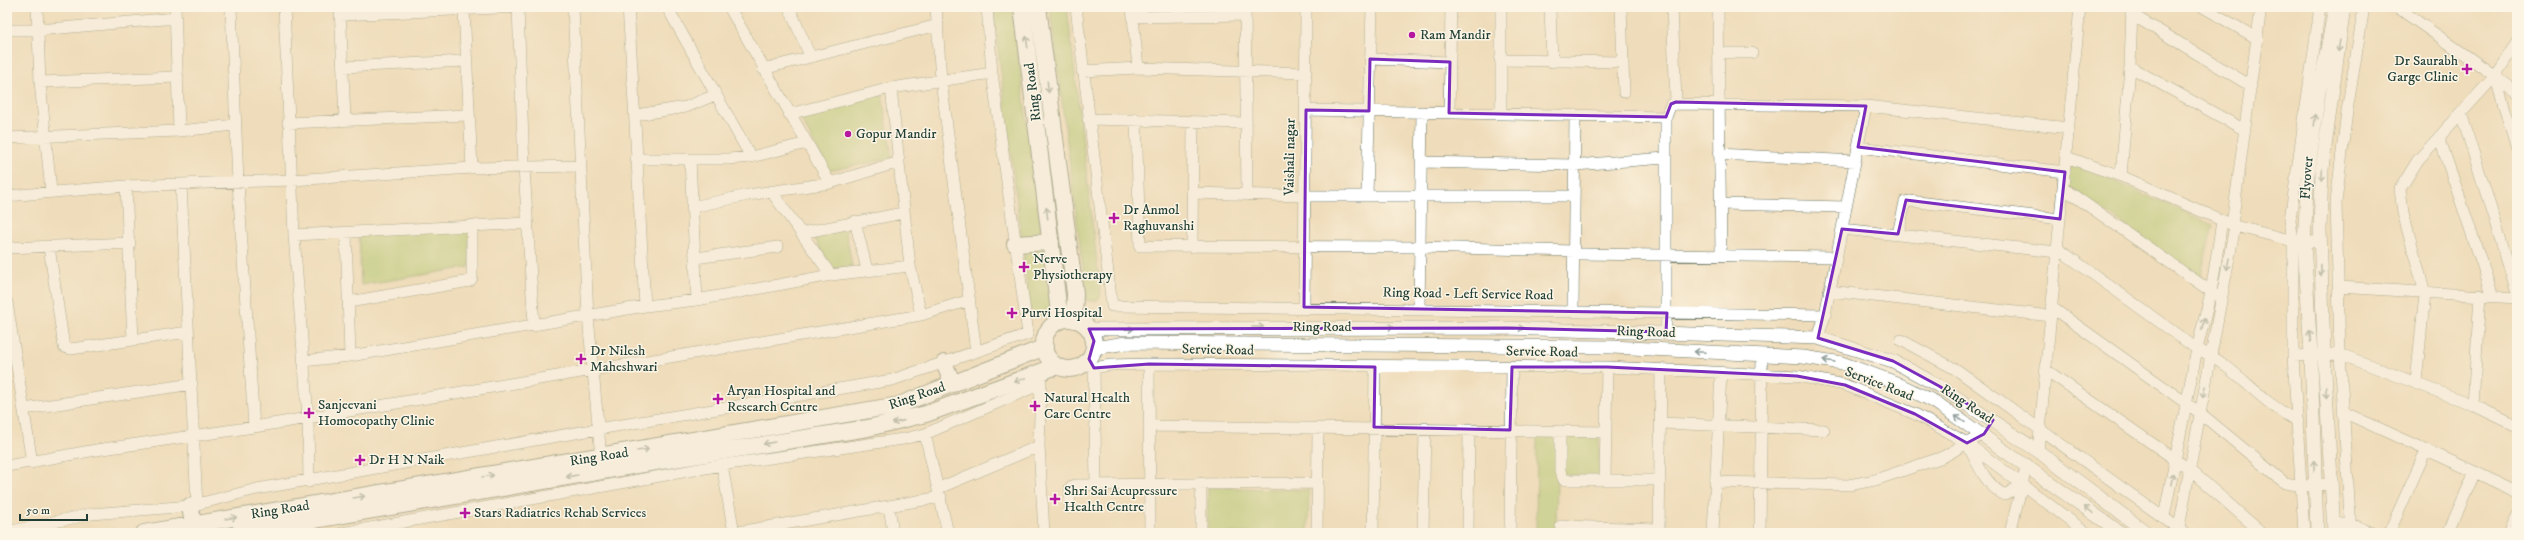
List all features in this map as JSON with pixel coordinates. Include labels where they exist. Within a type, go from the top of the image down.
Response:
[{"type":"highway","name":"Ring Road","points":[[1022,7],[1051,242],[1067,320]]},
{"type":"highway","name":"Ring Road","points":[[1038,7],[1075,293],[1067,320]]},
{"type":"highway","points":[[1015,244],[1051,242]]},
{"type":"highway","points":[[1067,320],[1089,329],[1092,335],[1092,358],[1074,368],[1057,366],[1047,354],[1045,347],[1047,333],[1067,320]]},
{"type":"highway","name":"Ring Road","points":[[144,533],[193,525],[599,472],[899,405],[1045,347]]},
{"type":"highway","points":[[944,363],[953,384]]},
{"type":"highway","name":"Ring Road","points":[[238,533],[902,421],[1040,378],[1057,366]]},
{"type":"highway","points":[[193,505],[193,525]]},
{"type":"main road","name":"Flyover","points":[[2317,354],[2298,242],[2319,92],[2334,7]]},
{"type":"main road","name":"Flyover","points":[[2317,354],[2322,169],[2344,7]]},
{"type":"main road","name":"Ring Road","points":[[1089,329],[1500,328],[1666,332],[1818,338],[1893,361],[1939,386],[1993,420],[2038,451],[2147,533]]},
{"type":"main road","name":"Ring Road","points":[[1092,358],[1126,343],[1604,347],[1803,357],[1842,363],[1894,382],[1935,402],[1984,434],[2121,533]]},
{"type":"main road","points":[[2317,354],[2334,528]]},
{"type":"main road","points":[[2317,354],[2309,486],[2317,533]]},
{"type":"main road","points":[[1984,434],[1993,420]]},
{"type":"street","points":[[37,7],[44,137],[51,191]]},
{"type":"street","points":[[231,7],[238,183],[254,427]]},
{"type":"street","points":[[284,7],[294,235],[308,418],[309,482]]},
{"type":"street","points":[[345,120],[340,11],[464,10],[518,7],[524,168],[534,326]]},
{"type":"street","points":[[573,7],[588,316],[594,370],[599,472]]},
{"type":"street","points":[[628,7],[636,115],[636,159],[645,306]]},
{"type":"street","points":[[667,7],[751,157]]},
{"type":"street","points":[[729,7],[763,69],[830,183]]},
{"type":"street","points":[[789,7],[810,56]]},
{"type":"street","points":[[936,7],[942,80],[976,352]]},
{"type":"street","points":[[7,532],[91,514],[193,505],[257,489],[309,482],[598,429],[892,380],[1028,334],[992,73],[986,7]]},
{"type":"street","points":[[1076,7],[1088,119],[1136,119],[1193,123],[1246,122]]},
{"type":"street","name":"Vaishali nagar","points":[[1304,307],[1306,7]]},
{"type":"street","points":[[1367,196],[1372,7]]},
{"type":"street","points":[[1449,113],[1451,7]]},
{"type":"street","points":[[1501,7],[1501,114]]},
{"type":"street","points":[[1550,7],[1552,62]]},
{"type":"street","points":[[1621,7],[1624,92]]},
{"type":"street","points":[[1672,7],[1676,102]]},
{"type":"street","points":[[1718,7],[1720,104],[1719,154],[1722,254]]},
{"type":"street","points":[[2038,451],[2080,7]]},
{"type":"street","points":[[2203,7],[2258,39]]},
{"type":"street","points":[[1901,340],[1957,370],[2182,530],[2189,469],[2221,299],[2243,129],[2258,39],[2261,7]]},
{"type":"street","points":[[2304,533],[2309,486],[2298,421],[2293,356],[2298,242],[2290,220],[2320,7]]},
{"type":"street","points":[[2351,528],[2340,354],[2336,202],[2347,111],[2364,7]]},
{"type":"street","points":[[2397,7],[2495,76],[2515,88]]},
{"type":"street","points":[[464,10],[468,115],[472,168]]},
{"type":"street","points":[[1138,68],[1133,12],[1245,11],[1247,195]]},
{"type":"street","points":[[2132,11],[2251,86]]},
{"type":"street","points":[[2121,176],[2130,66],[2132,11]]},
{"type":"street","points":[[7,30],[38,30],[176,12],[179,131]]},
{"type":"street","points":[[763,69],[938,25]]},
{"type":"street","points":[[2416,382],[2425,293],[2403,213],[2400,189],[2418,160],[2495,76],[2517,42]]},
{"type":"street","points":[[1719,53],[1752,53]]},
{"type":"street","points":[[1370,59],[1450,62]]},
{"type":"street","points":[[1500,60],[1623,62]]},
{"type":"street","points":[[343,67],[466,61]]},
{"type":"street","points":[[2130,66],[2243,129]]},
{"type":"street","points":[[1082,70],[1138,68],[1306,73]]},
{"type":"street","points":[[789,114],[891,88],[992,73]]},
{"type":"street","points":[[2495,76],[2517,149]]},
{"type":"street","points":[[40,82],[178,77]]},
{"type":"street","points":[[891,88],[900,162],[903,212],[910,266],[921,315]]},
{"type":"street","points":[[636,115],[686,107],[715,95]]},
{"type":"street","points":[[1666,332],[1668,254],[1665,158],[1666,117],[1671,104],[1676,102],[1866,106],[2069,128]]},
{"type":"street","points":[[1818,338],[1825,315],[1866,106]]},
{"type":"street","points":[[1306,110],[1666,117]]},
{"type":"street","points":[[1419,309],[1422,112]]},
{"type":"street","points":[[2338,287],[2493,296],[2517,294],[2461,113]]},
{"type":"street","points":[[288,123],[468,115]]},
{"type":"street","points":[[1573,310],[1577,252],[1574,196],[1575,115]]},
{"type":"street","name":"Ring Road - Left Service Road","points":[[1088,119],[1112,306],[1573,310],[1825,315]]},
{"type":"street","points":[[1136,119],[1140,246],[1420,247],[1577,252],[1836,257]]},
{"type":"street","points":[[1192,247],[1193,123]]},
{"type":"street","points":[[7,138],[179,131],[235,125]]},
{"type":"street","points":[[2439,137],[2493,296]]},
{"type":"street","points":[[636,159],[690,160],[751,157],[807,143]]},
{"type":"street","points":[[1858,147],[2064,172]]},
{"type":"street","points":[[1719,154],[1855,161]]},
{"type":"street","points":[[2066,157],[2121,176],[2230,224],[2298,242],[2320,242]]},
{"type":"street","points":[[1421,162],[1575,165],[1665,158]]},
{"type":"street","points":[[690,160],[697,300]]},
{"type":"street","points":[[692,206],[771,191],[830,183],[900,162]]},
{"type":"street","points":[[7,196],[51,191],[126,186],[238,183],[472,168],[580,166]]},
{"type":"street","points":[[181,185],[194,437],[193,505]]},
{"type":"street","points":[[126,186],[130,243],[133,340]]},
{"type":"street","points":[[2063,188],[2221,299]]},
{"type":"street","points":[[771,191],[831,275]]},
{"type":"street","points":[[1192,193],[1304,196],[1574,196]]},
{"type":"street","points":[[1898,234],[1902,208],[1905,202],[1910,201],[2060,219]]},
{"type":"street","points":[[1721,204],[1846,207]]},
{"type":"street","points":[[801,233],[903,212]]},
{"type":"street","points":[[855,221],[868,270]]},
{"type":"street","points":[[294,235],[528,223]]},
{"type":"street","points":[[2164,517],[2197,348],[2230,224]]},
{"type":"street","points":[[349,302],[470,282],[472,278],[472,225]]},
{"type":"street","points":[[2320,227],[2336,226]]},
{"type":"street","points":[[1842,229],[1898,234],[1944,241],[2057,250],[2197,348],[2211,355],[2282,414],[2298,421]]},
{"type":"street","points":[[346,233],[350,356]]},
{"type":"street","points":[[7,248],[130,243]]},
{"type":"street","points":[[49,247],[64,347],[71,349],[188,332]]},
{"type":"street","points":[[695,258],[778,247]]},
{"type":"street","points":[[303,361],[350,356],[645,306],[697,300],[831,275],[910,266]]},
{"type":"street","points":[[1829,291],[2051,311],[2200,413],[2277,478],[2285,483],[2309,486],[2330,484]]},
{"type":"street","points":[[2473,405],[2480,295]]},
{"type":"street","points":[[7,466],[32,463],[96,450],[194,437],[921,315],[970,300]]},
{"type":"street","points":[[7,302],[32,463]]},
{"type":"street","points":[[2293,356],[2340,354],[2473,405],[2517,426]]},
{"type":"street","points":[[1760,533],[1762,355]]},
{"type":"street","points":[[1092,358],[1096,484]]},
{"type":"street","name":"Service Road","points":[[1092,358],[1111,365],[1607,367],[1797,376],[1845,385],[1915,414],[1967,443],[2087,533]]},
{"type":"street","points":[[1149,364],[1150,533]]},
{"type":"street","points":[[1510,533],[1510,430],[1512,366]]},
{"type":"street","points":[[1373,533],[1375,367]]},
{"type":"street","points":[[1605,480],[1607,367]]},
{"type":"street","points":[[1561,526],[1607,530],[1659,531],[1661,370]]},
{"type":"street","points":[[2046,370],[2189,469],[2262,533]]},
{"type":"street","points":[[1713,533],[1721,373]]},
{"type":"street","points":[[342,533],[403,528],[599,472],[722,465],[925,434],[1040,378],[1039,446],[1044,533]]},
{"type":"street","points":[[24,409],[192,384]]},
{"type":"street","points":[[2343,412],[2517,492]]},
{"type":"street","points":[[1661,423],[1719,427],[1824,430]]},
{"type":"street","points":[[1149,426],[1318,429],[1374,427],[1606,432]]},
{"type":"street","points":[[1424,533],[1425,428]]},
{"type":"street","points":[[1318,429],[1318,533]]},
{"type":"street","points":[[1468,533],[1469,429]]},
{"type":"street","points":[[1560,431],[1561,477],[1564,480],[1660,480]]},
{"type":"street","points":[[925,434],[940,493],[948,533]]},
{"type":"street","points":[[1715,482],[1849,485],[1875,480],[1943,457],[1984,434]]},
{"type":"street","points":[[1967,443],[1981,471],[1998,491],[2005,495],[2022,484]]},
{"type":"street","points":[[722,465],[733,533],[889,506],[940,493],[1039,446]]},
{"type":"street","points":[[2389,533],[2426,450]]},
{"type":"street","points":[[2010,533],[2026,464]]},
{"type":"street","points":[[2448,533],[2475,472]]},
{"type":"street","points":[[1070,508],[1070,488],[1075,485],[1150,483],[1318,483]]},
{"type":"street","points":[[1201,483],[1201,533]]},
{"type":"street","points":[[400,506],[403,528]]},
{"type":"street","points":[[889,506],[893,533]]},
{"type":"street","points":[[2510,533],[2517,516]]},
{"type":"street","points":[[2334,528],[2351,528],[2373,533]]},
{"type":"highlighted area","points":[[1370,59],[1450,62],[1449,113],[1666,117],[1671,104],[1676,102],[1866,106],[1858,147],[2065,172],[2060,219],[1906,200],[1898,234],[1842,229],[1818,338],[1893,361],[1939,386],[1993,420],[1984,434],[1967,443],[1915,414],[1845,385],[1797,376],[1607,367],[1512,367],[1510,430],[1374,427],[1375,367],[1149,364],[1094,368],[1089,359],[1094,341],[1089,329],[1507,328],[1666,332],[1667,313],[1304,307],[1306,110],[1369,111]]},
{"type":"green space","points":[[993,7],[1012,7],[1051,306],[1040,317],[1031,317]]},
{"type":"green space","points":[[1050,7],[1067,7],[1101,296],[1096,301],[1087,301]]},
{"type":"green space","points":[[882,93],[892,158],[829,171],[797,112]]},
{"type":"green space","points":[[2071,162],[2213,225],[2200,278],[2065,184]]},
{"type":"green space","points":[[845,226],[852,266],[832,269],[811,232]]},
{"type":"green space","points":[[468,227],[470,267],[361,285],[359,232]]},
{"type":"green space","points":[[1537,437],[1599,437],[1599,476],[1557,475],[1556,533],[1536,533]]},
{"type":"green space","points":[[1208,487],[1309,490],[1308,533],[1207,533]]},
{"type":"place","name":"Ram Mandir","points":[[1412,35]]},
{"type":"place","name":"Dr Saurabh Garge Clinic","points":[[2467,69]]},
{"type":"place","name":"Gopur Mandir","points":[[848,134]]},
{"type":"place","name":"Dr Anmol Raghuvanshi","points":[[1114,218]]},
{"type":"place","name":"Nerve Physiotherapy","points":[[1024,267]]},
{"type":"place","name":"Purvi Hospital","points":[[1012,313]]},
{"type":"place","name":"Dr Nilesh Maheshwari","points":[[581,359]]},
{"type":"place","name":"Aryan Hospital and Research Centre","points":[[718,399]]},
{"type":"place","name":"Natural Health Care Centre","points":[[1035,406]]},
{"type":"place","name":"Sanjeevani Homoeopathy Clinic","points":[[309,413]]},
{"type":"place","name":"Dr H N Naik","points":[[360,460]]},
{"type":"place","name":"Shri Sai Acupressure Health Centre","points":[[1055,499]]},
{"type":"place","name":"Stars Radiatrics Rehab Services","points":[[465,513]]}]
